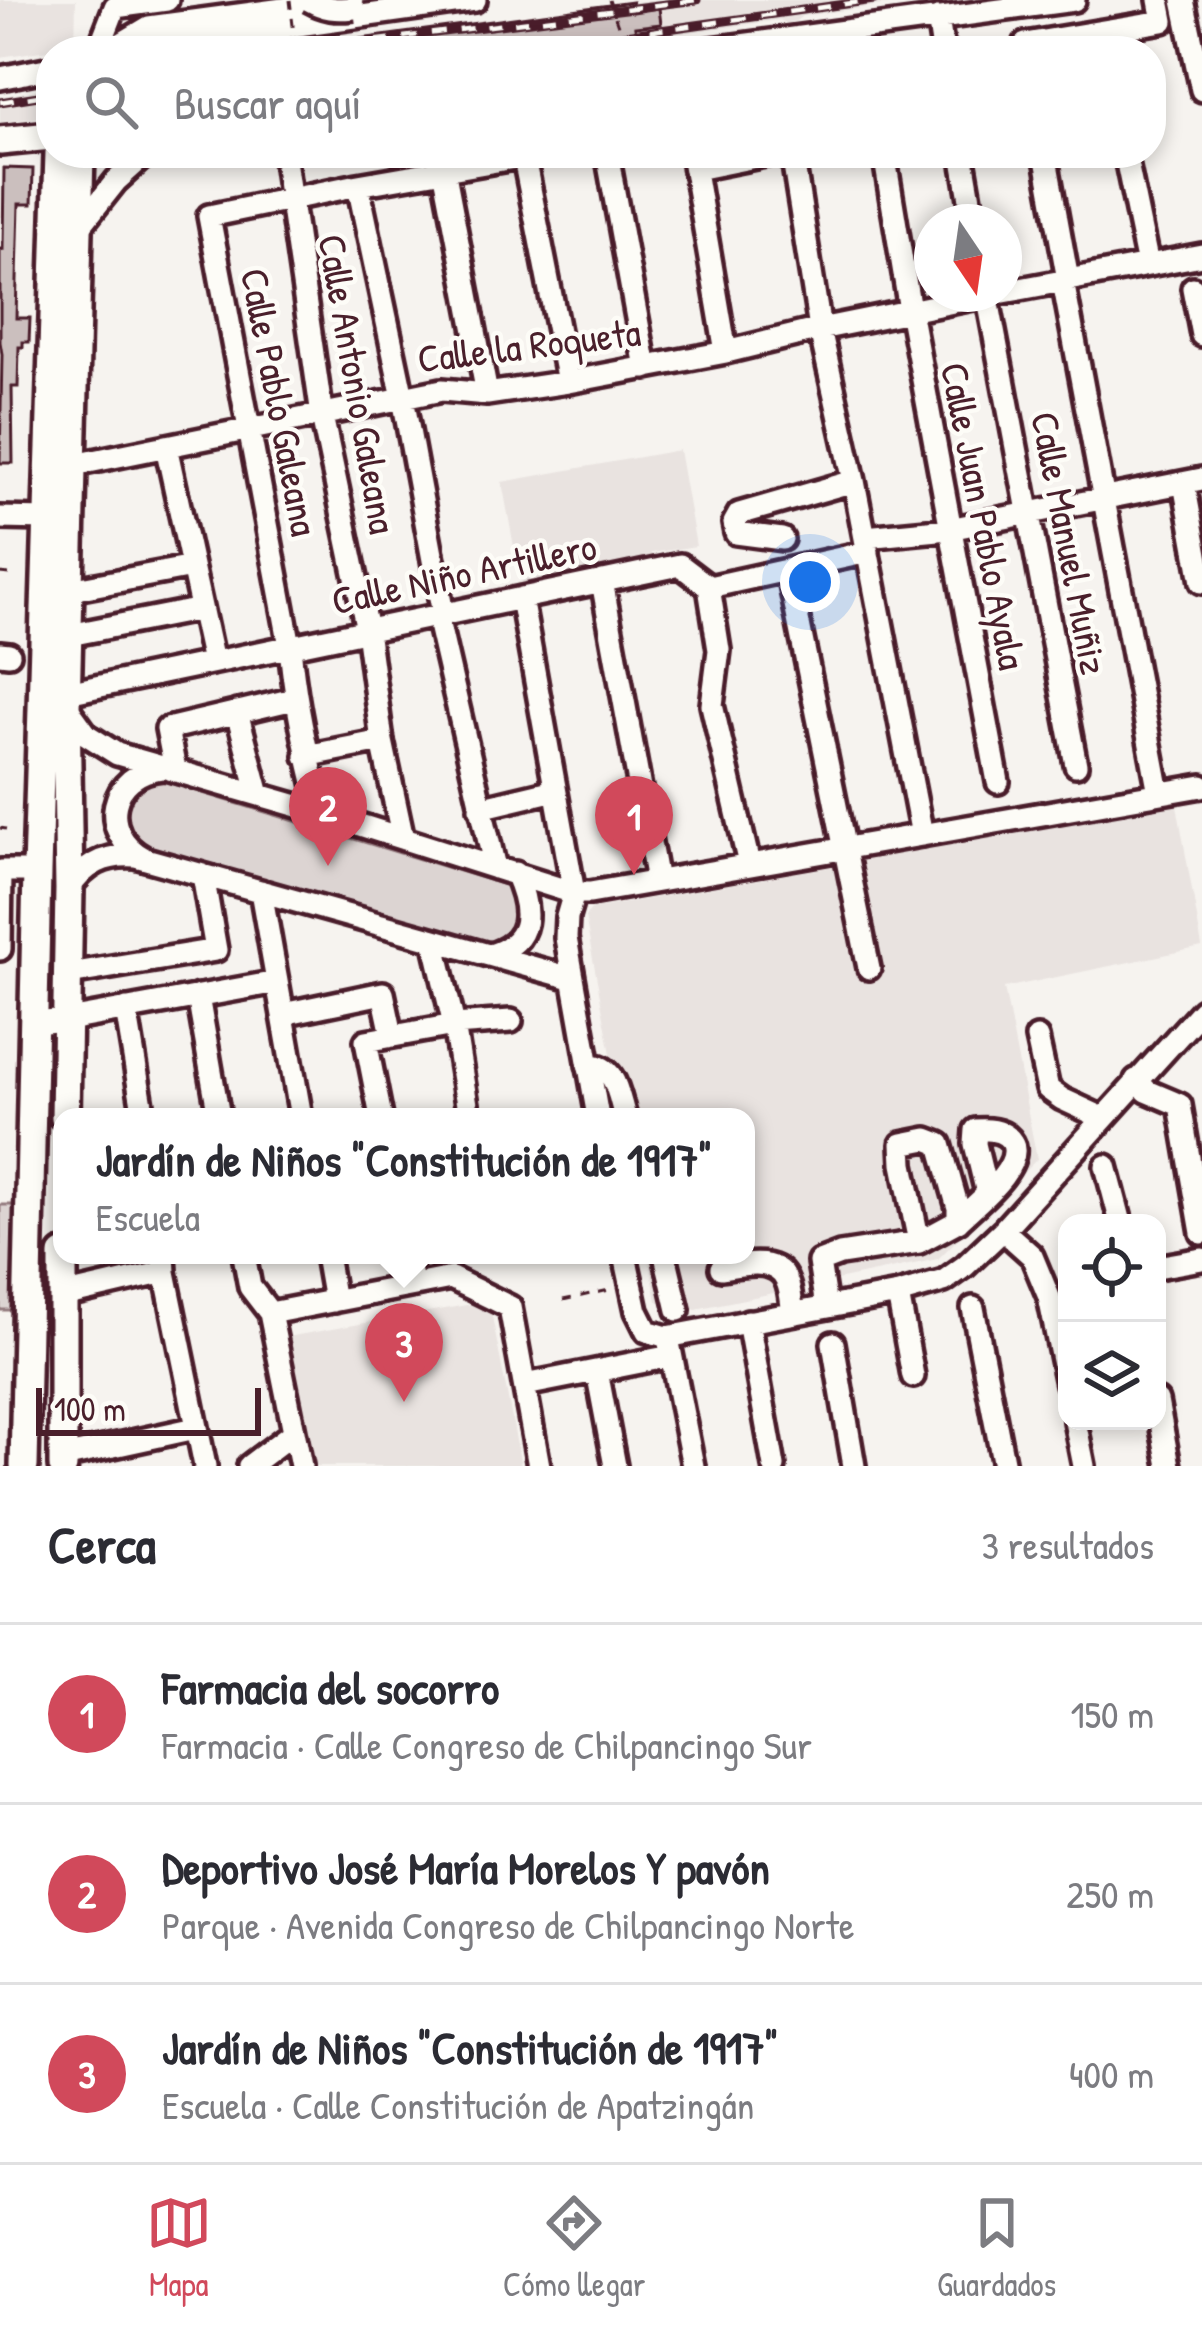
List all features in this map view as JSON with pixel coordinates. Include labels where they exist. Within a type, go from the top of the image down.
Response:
[{"type":"main road","points":[[0,141],[36,137]]},
{"type":"main road","points":[[24,1466],[37,871],[59,523],[58,168]]},
{"type":"main road","points":[[65,1108],[70,590],[59,523],[74,465],[80,168]]},
{"type":"main road","points":[[63,1264],[63,1461]]},
{"type":"street","points":[[104,36],[115,7],[166,0]]},
{"type":"street","points":[[309,0],[335,10],[347,2]]},
{"type":"street","points":[[134,36],[149,27],[347,2],[412,0]]},
{"type":"street","points":[[221,36],[475,0]]},
{"type":"street","points":[[862,36],[938,18],[1074,0]]},
{"type":"street","points":[[1117,36],[1162,21],[1159,0]]},
{"type":"street","points":[[1183,0],[1202,90]]},
{"type":"street","points":[[1018,8],[1024,36]]},
{"type":"street","points":[[938,18],[941,36]]},
{"type":"street","points":[[0,78],[36,71]]},
{"type":"street","points":[[78,229],[132,168]]},
{"type":"street","name":"Calle Antonio Galeana","points":[[286,168],[322,416],[367,630],[382,741],[403,839]]},
{"type":"street","points":[[290,199],[418,168]]},
{"type":"street","points":[[444,168],[488,394]]},
{"type":"street","points":[[532,168],[568,382]]},
{"type":"street","points":[[610,168],[646,368]]},
{"type":"street","points":[[695,168],[726,352]]},
{"type":"street","points":[[794,168],[820,329],[922,835]]},
{"type":"street","name":"Calle Juan Pablo Ayala","points":[[886,168],[998,782]]},
{"type":"street","points":[[965,168],[971,204]]},
{"type":"street","points":[[1047,168],[1159,793]]},
{"type":"street","points":[[1128,168],[1148,265]]},
{"type":"street","points":[[358,185],[480,808],[505,870],[527,906],[525,926],[515,942],[490,956]]},
{"type":"street","name":"Calle Pablo Galeana","points":[[290,199],[208,216],[290,646],[294,699],[322,813]]},
{"type":"street","points":[[1022,288],[1202,255]]},
{"type":"street","points":[[1192,288],[1202,335]]},
{"type":"street","name":"Calle la Roqueta","points":[[74,465],[442,390],[488,394],[646,368],[914,309]]},
{"type":"street","name":"Calle Manuel Muñiz","points":[[991,312],[1076,765]]},
{"type":"street","points":[[166,446],[213,662]]},
{"type":"street","points":[[782,539],[736,533],[734,523],[740,514],[854,481]]},
{"type":"street","points":[[749,864],[712,704],[719,650],[710,587],[788,570],[867,544],[1193,481],[1202,582]]},
{"type":"street","points":[[0,518],[59,523]]},
{"type":"street","name":"Calle Niño Artillero","points":[[66,700],[213,662],[680,565],[710,587]]},
{"type":"street","points":[[70,590],[192,567]]},
{"type":"street","points":[[788,570],[869,968]]},
{"type":"street","points":[[602,581],[657,881]]},
{"type":"street","points":[[521,598],[574,893],[566,938],[596,1108]]},
{"type":"street","points":[[68,635],[201,609]]},
{"type":"street","points":[[175,770],[167,729],[294,699]]},
{"type":"street","points":[[66,700],[87,735],[129,758],[574,893],[1202,786]]},
{"type":"street","points":[[237,712],[259,795]]},
{"type":"street","points":[[306,756],[382,741]]},
{"type":"street","points":[[145,859],[128,848],[117,831],[116,800],[127,782],[144,771],[175,770]]},
{"type":"street","points":[[480,808],[555,790]]},
{"type":"street","points":[[69,889],[83,871],[103,859],[124,855],[571,978]]},
{"type":"street","points":[[0,950],[1,871],[37,871]]},
{"type":"street","points":[[68,974],[216,950],[203,875]]},
{"type":"street","points":[[261,891],[299,1108]]},
{"type":"street","points":[[434,940],[468,1108]]},
{"type":"street","points":[[34,1023],[277,982]]},
{"type":"street","points":[[283,1014],[383,993],[392,1035]]},
{"type":"street","points":[[198,996],[217,1108]]},
{"type":"street","points":[[126,1009],[142,1108]]},
{"type":"street","points":[[525,1384],[597,1371],[748,1322],[944,1281],[1003,1230],[1202,1010]]},
{"type":"street","points":[[379,1108],[367,1041],[454,1024],[511,1021]]},
{"type":"street","points":[[1037,1038],[1048,1089],[1102,1118]]},
{"type":"street","points":[[588,1065],[600,1064],[610,1071],[622,1108]]},
{"type":"street","points":[[1136,1080],[1147,1091],[1191,1104],[1202,1232]]},
{"type":"street","points":[[919,1242],[902,1144],[927,1139],[940,1144],[958,1221]]},
{"type":"street","points":[[1106,1166],[1119,1214]]},
{"type":"street","points":[[826,1307],[819,1262],[840,1254],[919,1242],[958,1221],[986,1193]]},
{"type":"street","points":[[1003,1230],[1032,1256],[1058,1294]]},
{"type":"street","points":[[1166,1265],[1202,1259]]},
{"type":"street","points":[[63,1296],[164,1264],[205,1466]]},
{"type":"street","points":[[246,1264],[250,1287],[270,1313],[301,1466]]},
{"type":"street","points":[[328,1264],[334,1301]]},
{"type":"street","points":[[410,1264],[413,1285]]},
{"type":"street","points":[[451,1278],[455,1264]]},
{"type":"street","points":[[628,1264],[637,1311],[647,1331],[669,1346],[693,1466]]},
{"type":"street","points":[[667,1264],[677,1310]]},
{"type":"street","points":[[721,1268],[760,1264],[779,1268],[787,1277],[793,1313]]},
{"type":"street","points":[[270,1313],[451,1278],[510,1306],[539,1466]]},
{"type":"street","points":[[898,1294],[913,1376]]},
{"type":"street","points":[[974,1308],[1004,1466]]},
{"type":"street","points":[[748,1322],[774,1466]]},
{"type":"street","points":[[833,1343],[854,1466]]},
{"type":"street","points":[[597,1371],[615,1466]]},
{"type":"street","points":[[63,1461],[123,1455],[196,1428]]},
{"type":"street","points":[[1077,1430],[1084,1466]]},
{"type":"street","points":[[1162,1430],[1169,1466]]},
{"type":"street","points":[[249,1466],[294,1432]]},
{"type":"path","points":[[290,0],[294,36]]},
{"type":"path","points":[[609,0],[622,36]]},
{"type":"path","points":[[0,573],[10,574]]},
{"type":"path","points":[[563,1300],[614,1289]]},
{"type":"shaded area","points":[[0,0],[76,0],[75,36],[36,36],[36,52],[0,57]]},
{"type":"shaded area","points":[[650,0],[919,0],[802,16],[786,23],[658,36],[379,36]]},
{"type":"shaded area","points":[[36,90],[36,118],[0,122],[0,97]]},
{"type":"shaded area","points":[[679,450],[696,546],[652,553],[653,566],[522,590],[502,482]]},
{"type":"shaded area","points":[[147,776],[515,888],[522,924],[497,945],[134,843],[116,803]]},
{"type":"shaded area","points":[[1177,805],[1202,947],[1004,988],[1037,1159],[938,1259],[691,1310],[657,1301],[650,1264],[755,1264],[755,1108],[621,1108],[585,917],[591,909]]},
{"type":"shaded area","points":[[0,1205],[14,1205],[12,1310],[0,1310]]},
{"type":"shaded area","points":[[489,1301],[521,1466],[312,1466],[287,1337]]},
{"type":"building","points":[[632,2],[633,12],[659,8],[661,24],[635,27],[637,36],[382,36]]},
{"type":"building","points":[[4,168],[33,169],[32,204],[19,204],[16,318],[30,318],[29,342],[19,347],[18,387],[12,387],[13,463],[0,463]]},
{"type":"railway","points":[[411,36],[697,0]]},
{"type":"railway","points":[[618,36],[874,0]]},
{"type":"railway","points":[[0,102],[36,96]]},
{"type":"place","name":"Deportivo José María Morelos Y pavón","points":[[328,866]]},
{"type":"place","name":"Farmacia del socorro","points":[[634,875]]},
{"type":"place","name":"Jardín de Niños \"Constitución de 1917\"","points":[[404,1402]]}]
